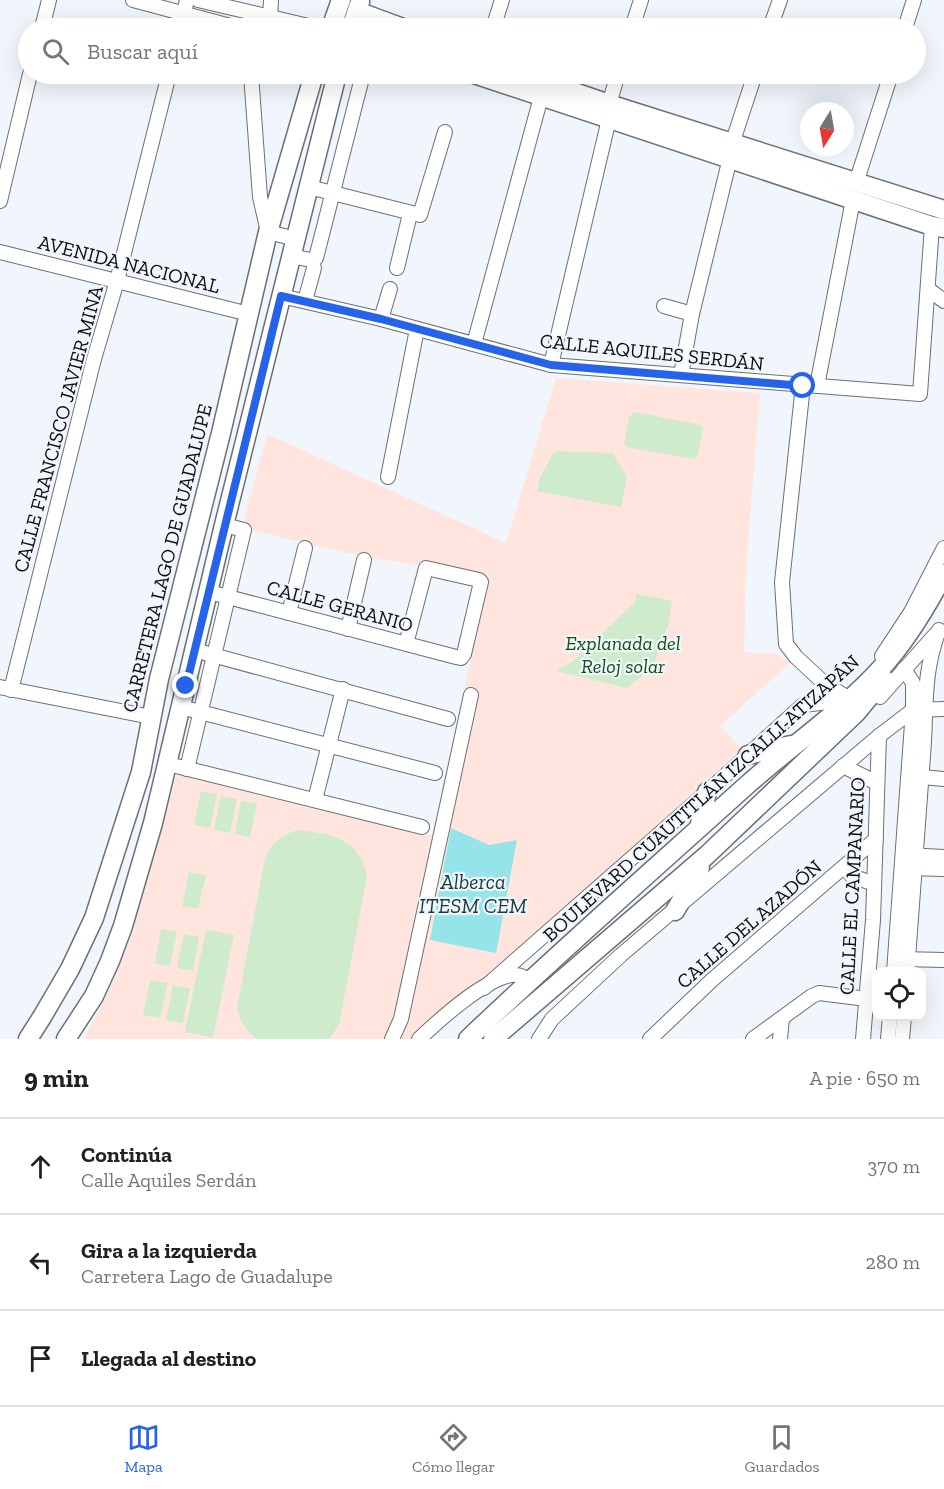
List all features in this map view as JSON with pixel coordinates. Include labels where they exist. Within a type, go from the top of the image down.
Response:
[{"type":"main road","points":[[335,18],[341,0]]},
{"type":"main road","points":[[356,13],[372,18]]},
{"type":"main road","name":"CARRETERA LAGO DE GUADALUPE","points":[[28,1039],[70,969],[94,918],[141,772],[159,679],[268,231],[311,84]]},
{"type":"main road","points":[[66,1039],[94,996],[110,961],[123,926],[153,823],[224,525],[335,84]]},
{"type":"main road","points":[[503,84],[541,97],[609,112],[855,191],[938,227]]},
{"type":"main road","points":[[545,84],[609,112]]},
{"type":"main road","points":[[855,191],[944,210]]},
{"type":"main road","name":"BOULEVARD CUAUTITLÁN IZCALLI-ATIZAPÁN","points":[[468,1039],[516,993],[795,744],[893,668],[944,574]]},
{"type":"main road","name":"BOULEVARD CUAUTITLÁN IZCALLI-ATIZAPÁN","points":[[493,1039],[707,855],[856,713],[915,641],[944,593]]},
{"type":"main road","points":[[159,679],[186,686]]},
{"type":"main road","points":[[748,755],[795,744]]},
{"type":"main road","points":[[699,828],[707,792]]},
{"type":"main road","points":[[675,910],[707,855]]},
{"type":"street","points":[[45,18],[50,0]]},
{"type":"street","points":[[133,0],[185,7],[213,18]]},
{"type":"street","points":[[198,0],[249,6],[274,18]]},
{"type":"street","points":[[270,17],[271,0]]},
{"type":"street","points":[[496,18],[502,0]]},
{"type":"street","points":[[635,18],[641,0]]},
{"type":"street","points":[[774,18],[780,0]]},
{"type":"street","points":[[908,18],[914,0]]},
{"type":"street","points":[[0,201],[28,84]]},
{"type":"street","name":"CALLE FRANCISCO JAVIER MINA","points":[[6,689],[117,281],[166,84]]},
{"type":"street","points":[[251,84],[260,197],[268,231],[311,260],[316,258],[360,84]]},
{"type":"street","points":[[551,365],[616,84]]},
{"type":"street","points":[[681,375],[692,314],[731,151],[752,84]]},
{"type":"street","points":[[840,698],[795,657],[786,644],[782,582],[810,386],[855,191],[888,84]]},
{"type":"street","points":[[474,344],[541,97]]},
{"type":"street","points":[[309,187],[420,215],[445,132]]},
{"type":"street","points":[[397,268],[410,214]]},
{"type":"street","points":[[938,227],[928,289],[944,301]]},
{"type":"street","name":"AVENIDA NACIONAL","points":[[0,252],[249,314]]},
{"type":"street","points":[[305,302],[314,268]]},
{"type":"street","points":[[381,319],[390,289]]},
{"type":"street","name":"CALLE AQUILES SERDÁN","points":[[281,296],[381,319],[551,365],[920,394],[928,289]]},
{"type":"street","points":[[664,306],[692,314]]},
{"type":"street","points":[[388,477],[417,329]]},
{"type":"street","points":[[187,769],[244,530],[224,525]]},
{"type":"street","points":[[290,613],[305,548]]},
{"type":"street","points":[[818,725],[824,713],[883,655],[911,612],[944,548]]},
{"type":"street","points":[[348,629],[364,560]]},
{"type":"street","name":"CALLE GERANIO","points":[[209,592],[348,629],[460,658],[464,654],[481,582],[426,568],[406,644]]},
{"type":"street","points":[[909,862],[922,777],[919,709],[913,684],[893,668],[942,627]]},
{"type":"street","points":[[942,627],[930,657],[919,709],[901,965],[944,960]]},
{"type":"street","points":[[194,650],[448,719]]},
{"type":"street","points":[[6,689],[151,717]]},
{"type":"street","points":[[315,800],[343,689]]},
{"type":"street","points":[[392,1039],[401,1019],[471,695]]},
{"type":"street","points":[[484,988],[803,705],[840,698]]},
{"type":"street","points":[[181,707],[435,773]]},
{"type":"street","points":[[539,1039],[551,1013],[879,736],[919,709],[944,709]]},
{"type":"street","name":"CALLE EL CAMPANARIO","points":[[863,1039],[874,884],[879,736]]},
{"type":"street","points":[[168,764],[422,826]]},
{"type":"street","points":[[843,766],[877,783]]},
{"type":"street","points":[[922,777],[944,779]]},
{"type":"street","name":"CALLE DEL AZADÓN","points":[[650,1039],[712,980],[876,840]]},
{"type":"street","points":[[909,862],[944,857]]},
{"type":"street","points":[[909,862],[944,869]]},
{"type":"street","points":[[844,867],[852,876],[874,884]]},
{"type":"street","points":[[419,1039],[465,999],[499,979],[515,974],[523,977]]},
{"type":"street","points":[[753,1039],[819,993],[867,999]]},
{"type":"street","points":[[780,1039],[782,1018]]},
{"type":"street","points":[[888,1039],[890,1021]]},
{"type":"street","points":[[902,1039],[904,1021]]},
{"type":"shaded area","points":[[556,378],[760,393],[746,569],[744,652],[776,654],[791,662],[720,726],[742,748],[492,975],[416,1039],[84,1039],[112,984],[133,933],[177,773],[432,835],[460,714],[486,580],[425,566],[364,557],[242,528],[267,434],[506,543]]},
{"type":"green space","points":[[635,412],[701,425],[703,429],[698,455],[694,459],[627,447],[624,444],[629,417]]},
{"type":"green space","points":[[554,451],[612,453],[627,476],[621,507],[537,491],[539,480]]},
{"type":"green space","name":"Explanada del Reloj solar","points":[[636,594],[672,601],[668,625],[653,667],[627,688],[556,671],[573,661],[635,602]]},
{"type":"green space","points":[[201,791],[217,794],[210,828],[194,825]]},
{"type":"green space","points":[[221,796],[237,799],[230,833],[214,830]]},
{"type":"green space","points":[[241,801],[257,804],[250,837],[235,834]]},
{"type":"green space","points":[[297,830],[322,833],[351,845],[358,853],[367,876],[339,1025],[329,1039],[258,1039],[244,1026],[237,1007],[265,858],[278,840]]},
{"type":"green space","points":[[189,872],[206,875],[198,909],[182,906]]},
{"type":"green space","points":[[161,929],[177,932],[170,966],[155,963]]},
{"type":"green space","points":[[206,929],[234,935],[213,1038],[185,1032]]},
{"type":"green space","points":[[184,934],[199,937],[193,971],[177,968]]},
{"type":"green space","points":[[150,980],[168,983],[160,1018],[143,1015]]},
{"type":"green space","points":[[173,985],[190,988],[183,1023],[166,1020]]},
{"type":"water","name":"Alberca ITESM CEM","points":[[451,828],[489,845],[517,840],[496,953],[430,940]]},
{"type":"route","points":[[186,686],[281,296],[381,319],[551,365],[803,386]]}]
